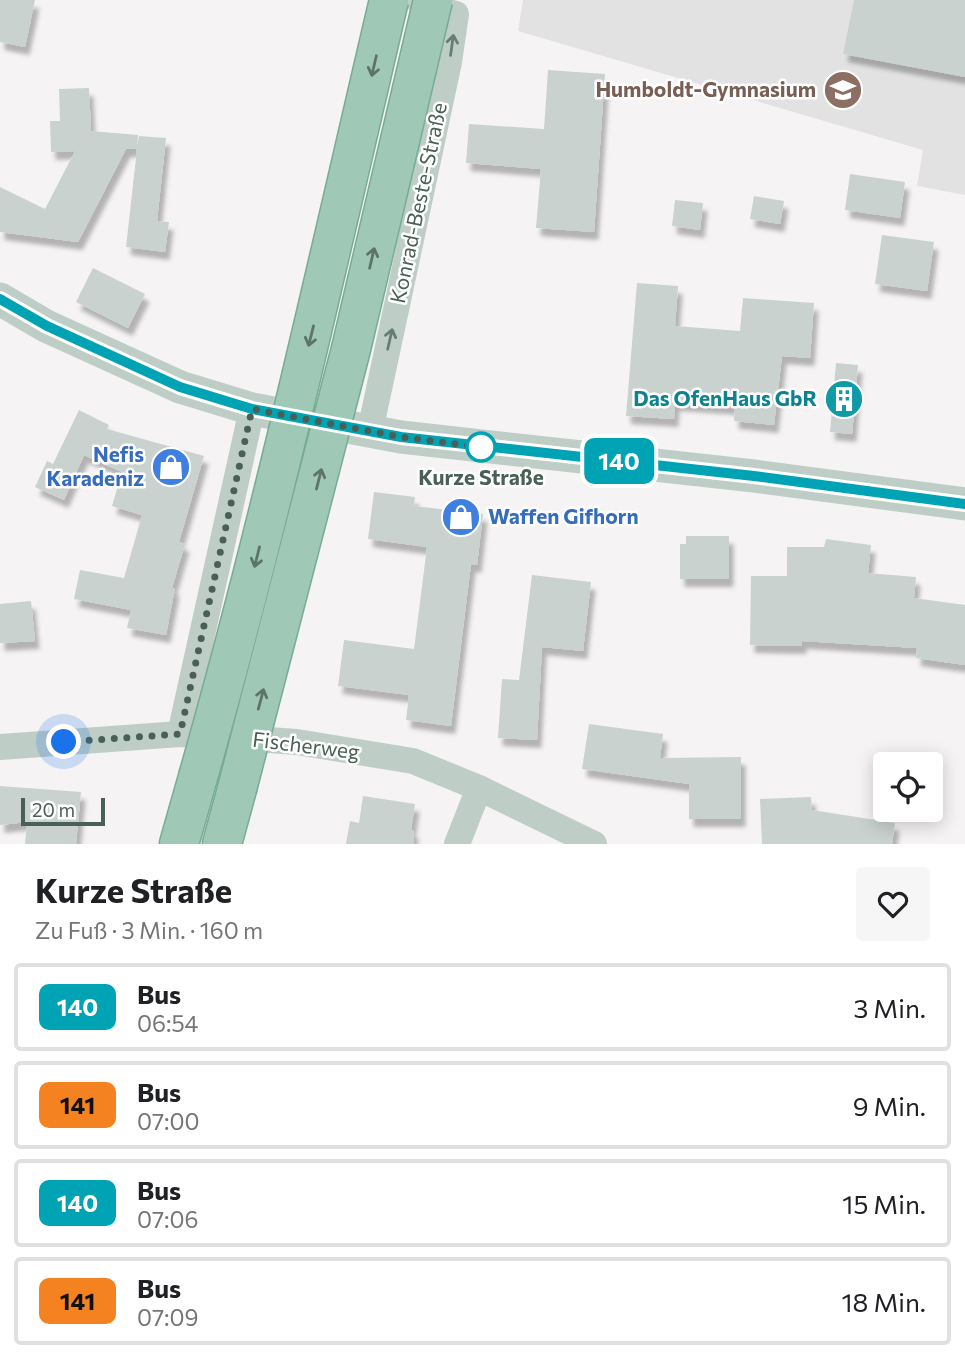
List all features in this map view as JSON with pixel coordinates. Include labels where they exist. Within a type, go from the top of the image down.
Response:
[{"type":"highway","points":[[180,844],[264,529],[343,205],[389,0]]},
{"type":"highway","points":[[222,844],[444,7]]},
{"type":"street","points":[[418,0],[427,6],[444,7]]},
{"type":"street","name":"Konrad-Beste-Straße","points":[[370,432],[449,62],[444,7]]},
{"type":"street","points":[[0,299],[47,326],[180,387],[252,409],[370,432],[477,447],[754,476],[965,504]]},
{"type":"street","points":[[180,734],[252,409]]},
{"type":"street","name":"Fischerweg","points":[[0,747],[180,734],[297,742],[413,761],[479,788],[594,844]]},
{"type":"street","points":[[457,844],[479,788]]},
{"type":"shaded area","name":"Humboldt-Gymnasium","points":[[523,0],[965,0],[965,195],[917,186],[923,150],[518,31]]},
{"type":"building","points":[[0,0],[35,0],[25,47],[0,42]]},
{"type":"building","points":[[854,0],[965,0],[965,77],[843,54]]},
{"type":"building","points":[[548,70],[605,74],[594,232],[536,228],[541,169],[466,163],[469,124],[544,129]]},
{"type":"building","points":[[89,88],[91,131],[138,135],[137,148],[139,136],[166,138],[157,221],[169,222],[165,252],[126,247],[137,149],[126,149],[78,242],[0,232],[0,187],[45,209],[75,151],[51,152],[50,121],[60,121],[59,89]]},
{"type":"building","points":[[850,174],[905,182],[900,218],[845,210]]},
{"type":"building","points":[[754,196],[784,201],[780,224],[750,219]]},
{"type":"building","points":[[675,200],[703,203],[700,230],[672,226]]},
{"type":"building","points":[[882,235],[934,242],[927,291],[875,284]]},
{"type":"building","points":[[93,268],[145,294],[128,328],[76,302]]},
{"type":"building","points":[[637,283],[678,286],[675,326],[740,331],[743,298],[814,303],[810,358],[782,356],[774,425],[734,421],[735,407],[675,403],[674,419],[626,416]]},
{"type":"building","name":"Das OfenHaus GbR","points":[[836,363],[858,365],[852,434],[830,432]]},
{"type":"building","points":[[79,410],[109,425],[107,429],[204,456],[179,542],[185,544],[172,588],[175,588],[166,635],[127,628],[131,610],[74,599],[80,570],[124,578],[142,515],[112,506],[122,472],[84,455],[64,500],[35,487],[47,461],[53,464]]},
{"type":"building","points":[[374,492],[415,497],[414,506],[483,514],[477,565],[471,564],[451,726],[406,720],[409,695],[338,686],[344,640],[414,649],[427,547],[368,539]]},
{"type":"building","points":[[686,536],[729,536],[729,579],[680,579],[680,544],[686,544]]},
{"type":"building","points":[[826,539],[871,545],[868,573],[916,577],[914,598],[965,605],[965,665],[916,658],[917,648],[802,641],[802,646],[750,645],[751,576],[787,576],[787,547],[824,547]]},
{"type":"building","points":[[532,575],[591,582],[583,651],[542,647],[537,740],[498,738],[502,679],[519,680]]},
{"type":"building","points":[[31,601],[35,641],[0,643],[0,604]]},
{"type":"building","points":[[589,724],[663,734],[660,758],[741,757],[741,819],[689,819],[689,784],[582,769]]},
{"type":"building","points":[[0,786],[81,792],[76,844],[25,844],[27,822],[0,825]]},
{"type":"building","points":[[363,796],[415,804],[411,830],[414,830],[413,844],[346,844],[350,821],[359,823]]},
{"type":"building","points":[[811,797],[812,810],[873,820],[873,822],[895,823],[892,844],[762,844],[760,799]]},
{"type":"bus line","name":"140","points":[[0,299],[47,326],[180,387],[252,409],[401,437],[754,476],[965,504]]},
{"type":"place","name":"Humboldt-Gymnasium","points":[[843,90]]},
{"type":"place","name":"Das OfenHaus GbR","points":[[844,399]]},
{"type":"place","name":"Kurze Straße","points":[[481,447]]},
{"type":"place","name":"Nefis Karadeniz","points":[[171,467]]},
{"type":"place","name":"Waffen Gifhorn","points":[[461,517]]},
{"type":"route","points":[[64,742],[180,734],[252,409],[401,437],[481,447]]}]
